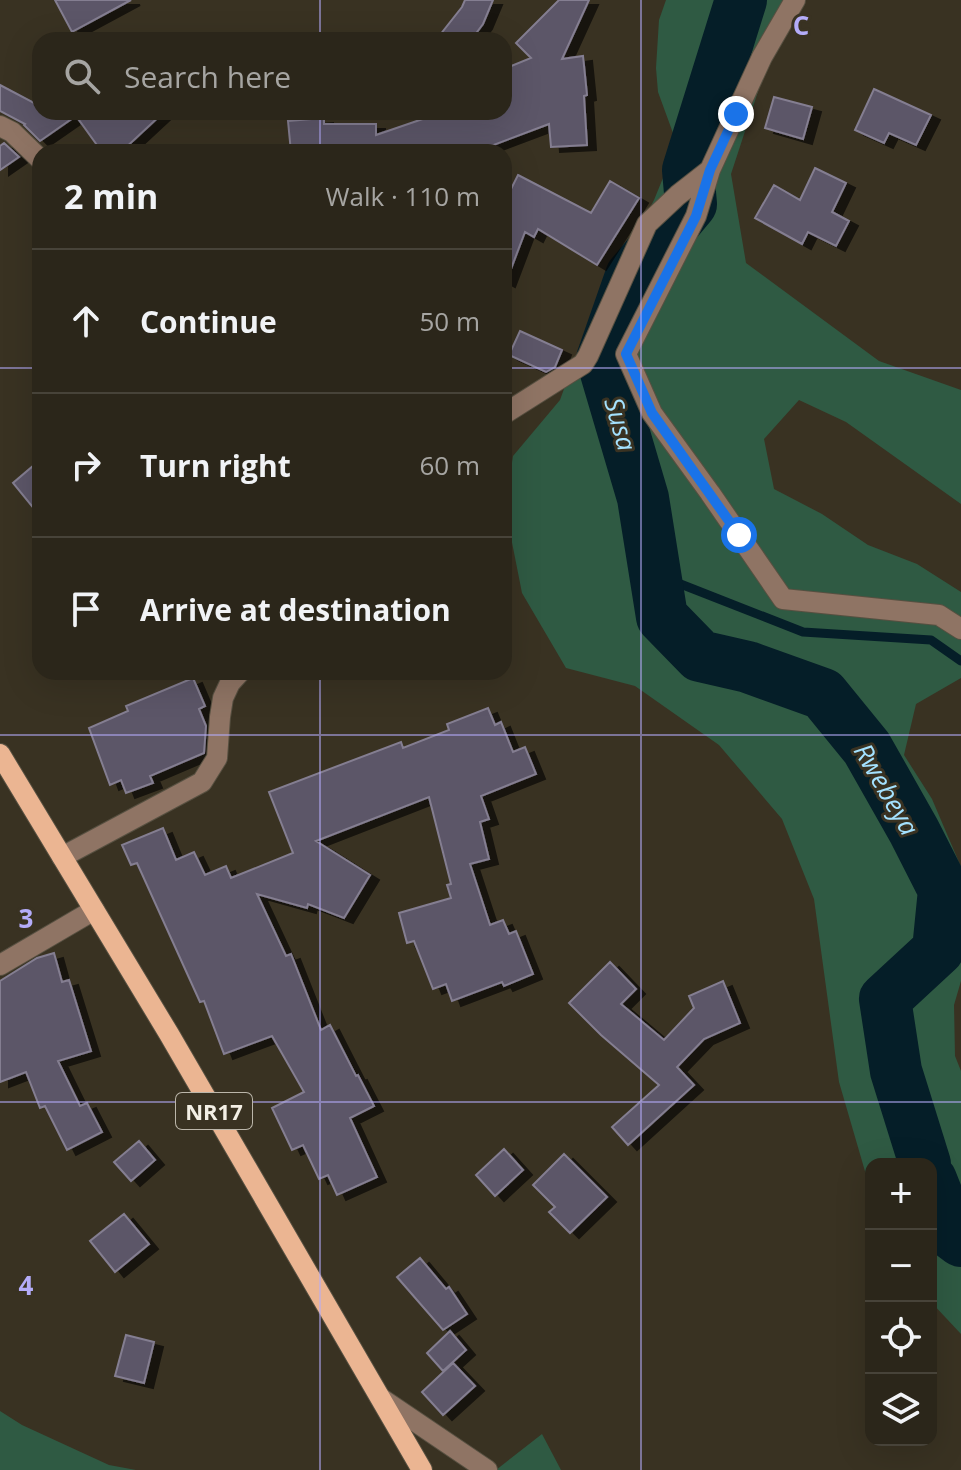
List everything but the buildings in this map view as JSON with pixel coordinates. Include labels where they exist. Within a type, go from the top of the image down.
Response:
[{"type":"main road","name":"NR17","points":[[0,754],[169,1034],[422,1470]]},
{"type":"street","points":[[795,0],[762,57],[710,170],[696,216],[626,354],[652,413],[783,599],[939,615],[961,629]]},
{"type":"street","points":[[0,126],[12,132],[32,151]]},
{"type":"street","points":[[512,409],[583,364],[647,224],[710,170]]},
{"type":"street","points":[[62,857],[202,782],[217,758],[223,698],[233,680]]},
{"type":"street","points":[[0,965],[94,910]]},
{"type":"street","points":[[382,1399],[487,1470]]},
{"type":"green space","points":[[666,0],[788,0],[731,174],[746,263],[879,361],[961,390],[961,504],[846,422],[799,400],[764,439],[774,489],[822,514],[868,545],[917,564],[961,592],[961,678],[916,704],[904,755],[932,799],[961,867],[961,981],[954,1005],[955,1056],[961,1071],[961,1334],[937,1308],[937,1158],[865,1158],[865,1171],[839,1082],[814,899],[782,819],[719,745],[635,686],[566,668],[522,593],[512,542],[513,456],[560,400],[581,342],[654,200],[672,156],[673,133],[658,92],[659,20]]},
{"type":"green space","points":[[0,1411],[22,1425],[109,1465],[136,1470],[0,1470]]},
{"type":"green space","points":[[542,1434],[561,1470],[496,1470]]},
{"type":"waterway","name":"Rwebeya","points":[[741,0],[688,170],[691,204],[631,276],[602,359],[643,498],[662,617],[700,656],[748,667],[823,694],[867,748],[944,890],[938,950],[885,999],[896,1071],[923,1158]]},
{"type":"waterway","points":[[655,574],[803,632],[931,640],[961,661]]},
{"type":"waterway","name":"Rwebeya","points":[[937,1195],[953,1235],[961,1241]]},
{"type":"route","points":[[736,114],[710,170],[696,216],[626,354],[652,413],[739,535]]},
{"type":"water label","name":"Susa","points":[[621,424]]}]
